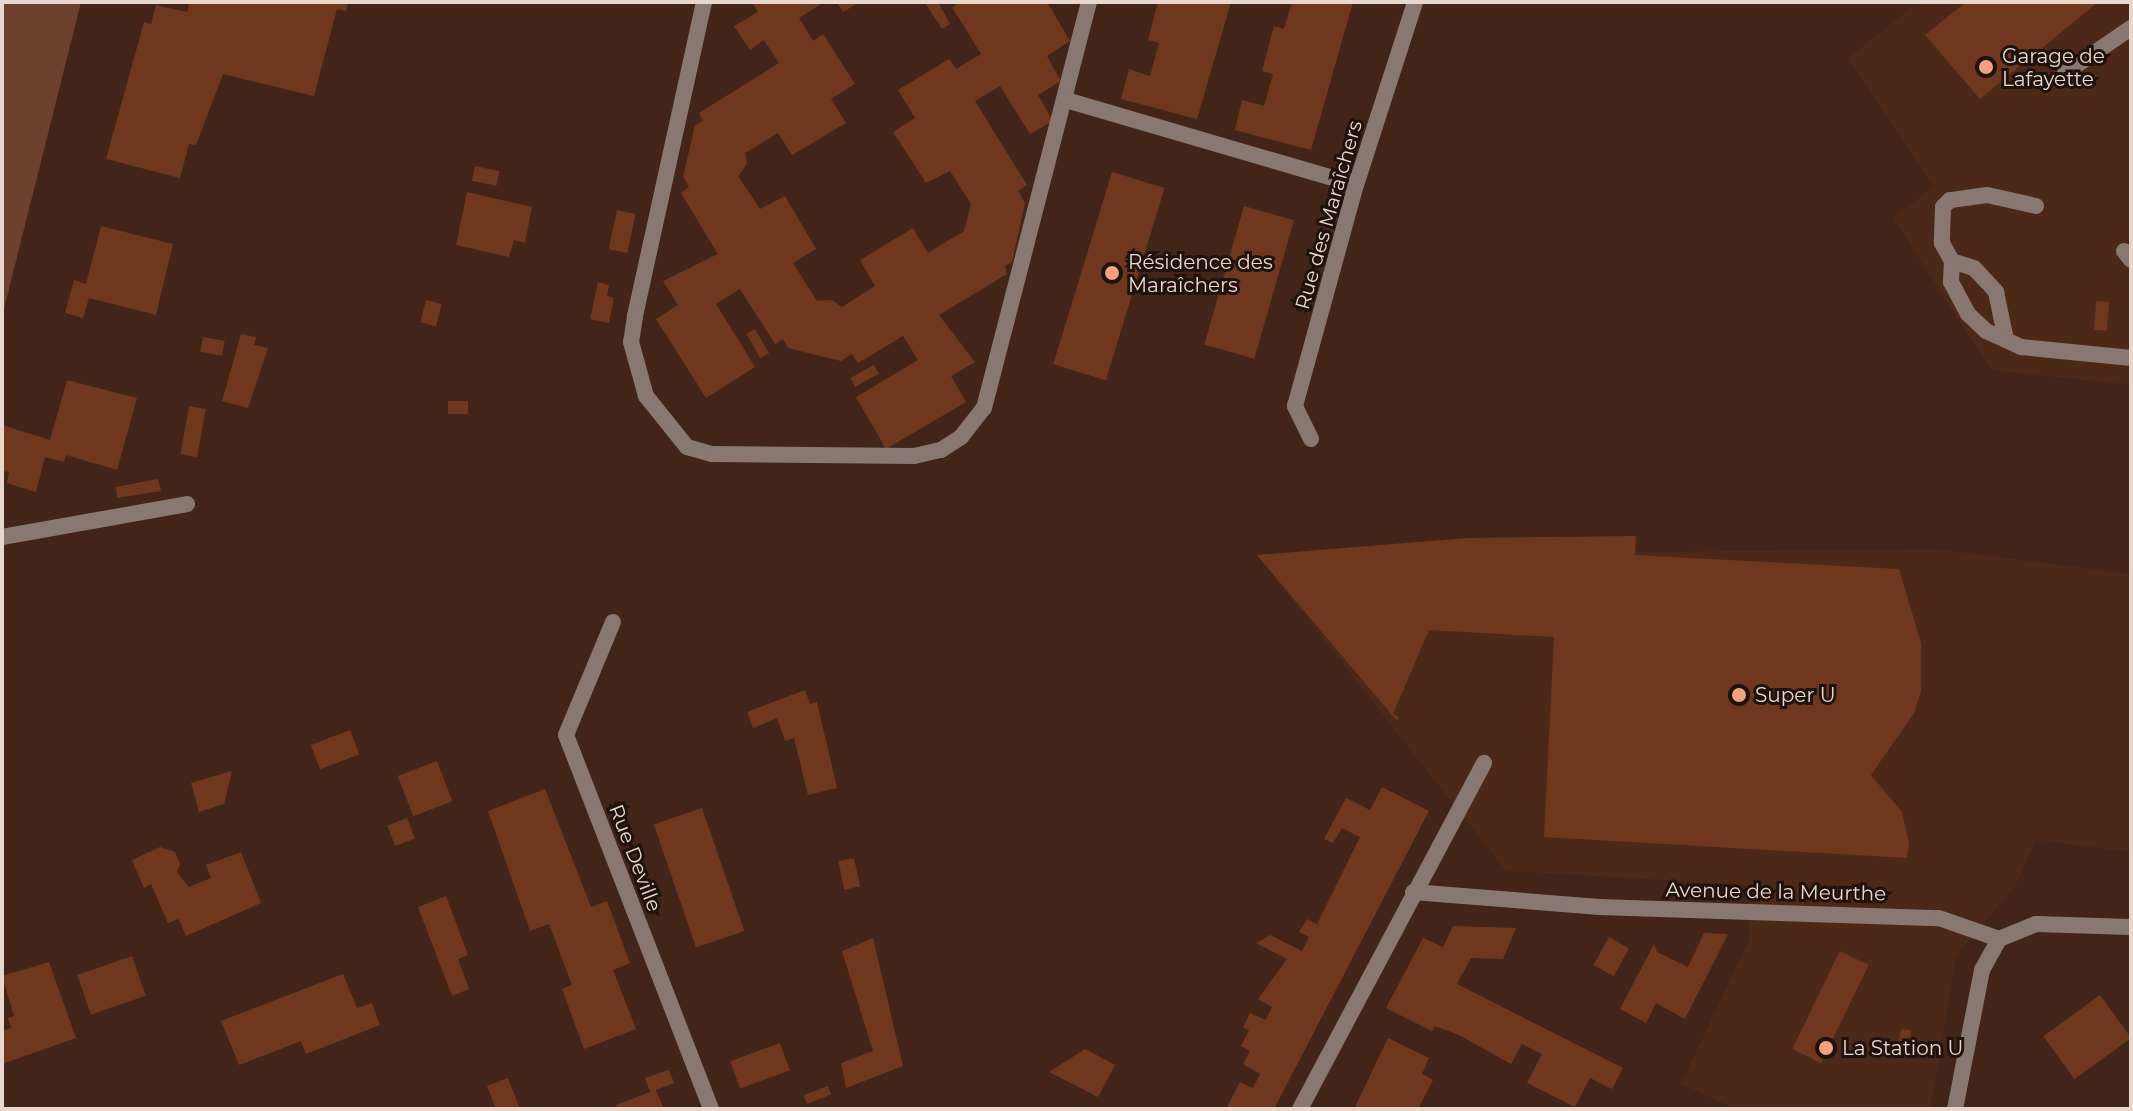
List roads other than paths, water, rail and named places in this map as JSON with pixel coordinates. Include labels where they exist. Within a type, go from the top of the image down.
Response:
[{"type":"street","points":[[704,2],[631,342],[636,373],[667,427],[687,447],[712,454],[914,456],[941,450],[973,425],[984,408],[1089,2]]},
{"type":"street","name":"Rue des Maraîchers","points":[[1311,439],[1295,406],[1356,185],[1415,2]]},
{"type":"street","points":[[2065,73],[2131,28]]},
{"type":"street","points":[[1066,100],[1356,185]]},
{"type":"street","points":[[2036,206],[1987,195],[1950,200],[1943,207],[1942,243],[1952,261],[1951,282],[1968,314],[1986,331],[2021,347],[2131,358]]},
{"type":"street","points":[[1952,261],[1974,268],[1996,292],[2006,340]]},
{"type":"street","points":[[2,537],[187,504]]},
{"type":"street","name":"Rue Deville","points":[[613,622],[566,735],[711,1109]]},
{"type":"street","points":[[1300,1109],[1484,763]]},
{"type":"street","name":"Avenue de la Meurthe","points":[[1413,892],[1599,907],[1939,918],[1999,939]]},
{"type":"street","points":[[1955,1109],[1977,988],[1987,954],[1999,939],[2036,924],[2131,927]]},
{"type":"place","name":"Garage de Lafayette","points":[[1986,67]]},
{"type":"place","name":"Résidence des Maraîchers","points":[[1112,273]]},
{"type":"place","name":"Super U","points":[[1739,695]]},
{"type":"place","name":"La Station U","points":[[1826,1048]]}]
